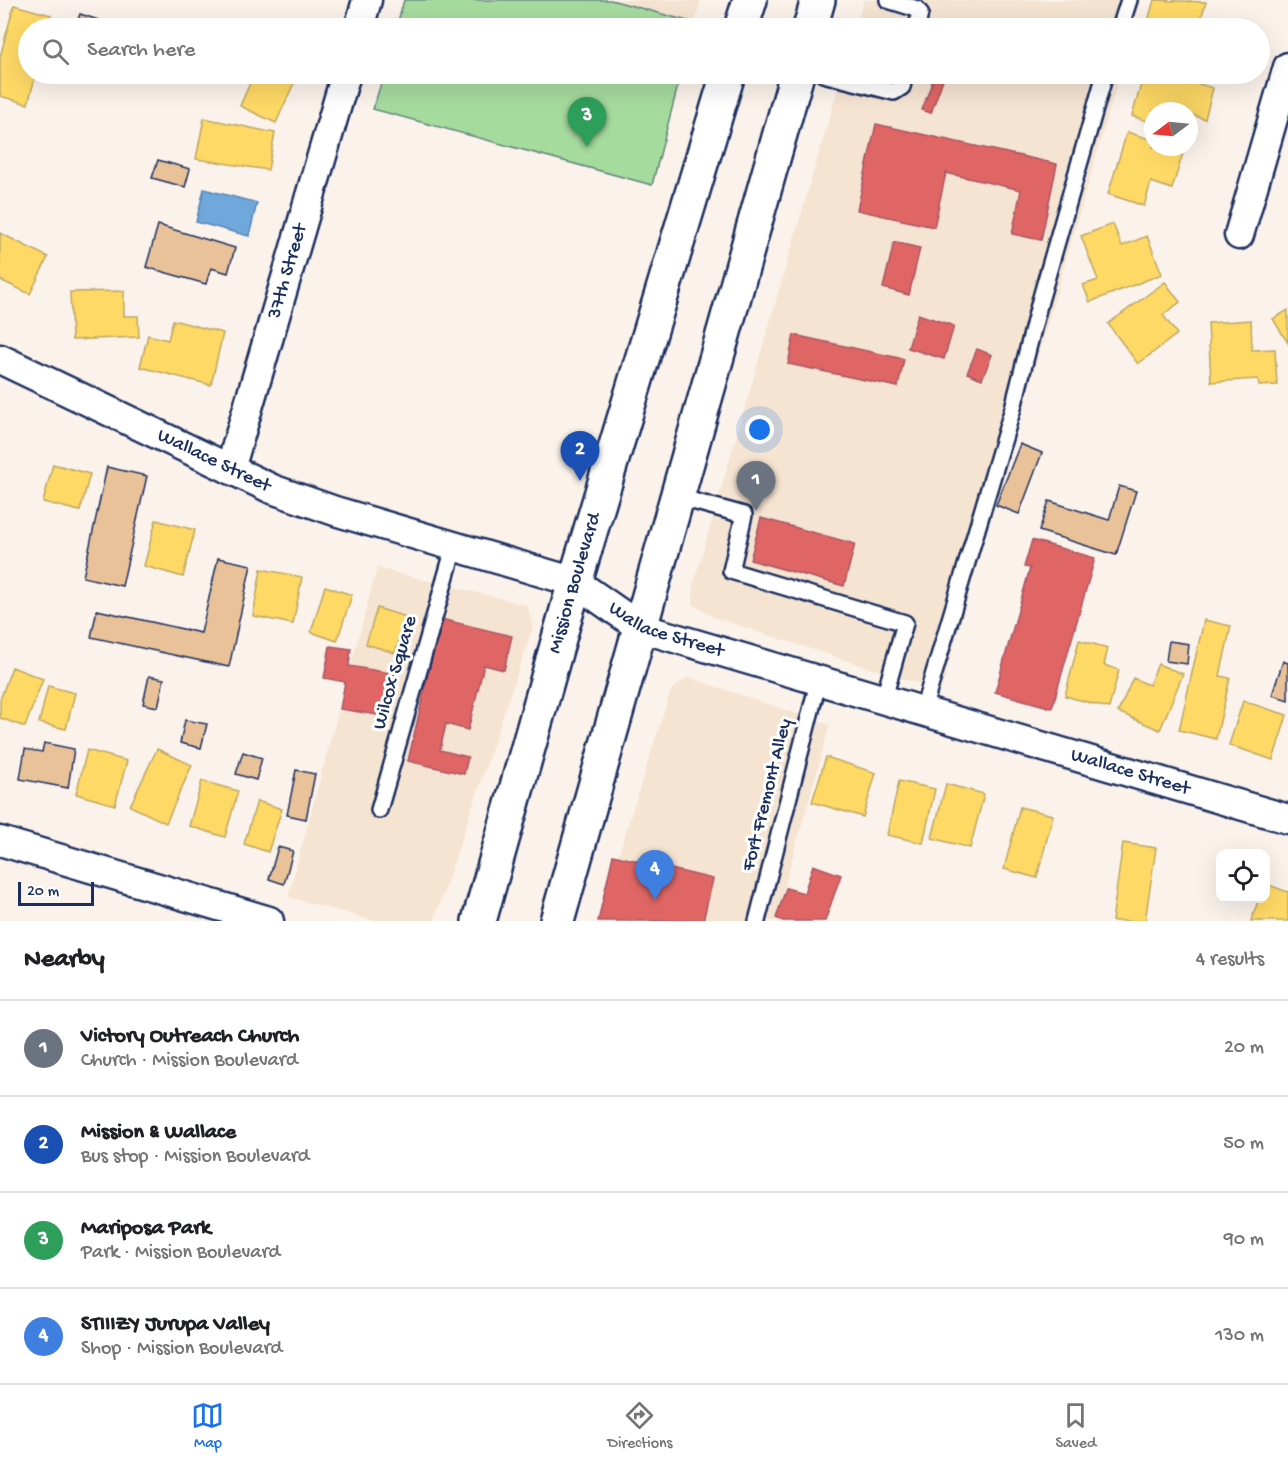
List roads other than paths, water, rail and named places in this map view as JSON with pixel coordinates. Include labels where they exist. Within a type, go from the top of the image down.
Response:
[{"type":"main road","points":[[744,18],[750,0]]},
{"type":"main road","points":[[813,18],[818,0]]},
{"type":"main road","name":"Mission Boulevard","points":[[479,921],[575,582],[725,84]]},
{"type":"main road","points":[[557,921],[794,84]]},
{"type":"street","points":[[362,18],[367,0]]},
{"type":"street","points":[[1239,236],[1288,67]]},
{"type":"street","name":"37th Street","points":[[231,469],[343,84]]},
{"type":"street","name":"Wallace Street","points":[[0,359],[272,489],[335,512],[575,582],[641,628],[1288,819]]},
{"type":"street","points":[[0,841],[269,921]]},
{"type":"lane","points":[[888,0],[917,9],[920,13],[919,18]]},
{"type":"lane","points":[[1123,18],[1129,0]]},
{"type":"lane","points":[[863,84],[894,92],[903,84]]},
{"type":"lane","points":[[923,710],[1013,408],[1040,301],[1103,84]]},
{"type":"lane","points":[[678,497],[744,515],[731,571],[906,623],[884,698]]},
{"type":"lane","name":"Wilcox Square","points":[[379,810],[454,548]]},
{"type":"lane","name":"Fort Fremont Alley","points":[[757,921],[819,679]]},
{"type":"place","name":"Mariposa Park","points":[[587,147]]},
{"type":"place","name":"Mission & Wallace","points":[[580,481]]},
{"type":"place","name":"Victory Outreach Church","points":[[756,511]]},
{"type":"place","name":"STIIIZY Jurupa Valley","points":[[655,900]]}]
